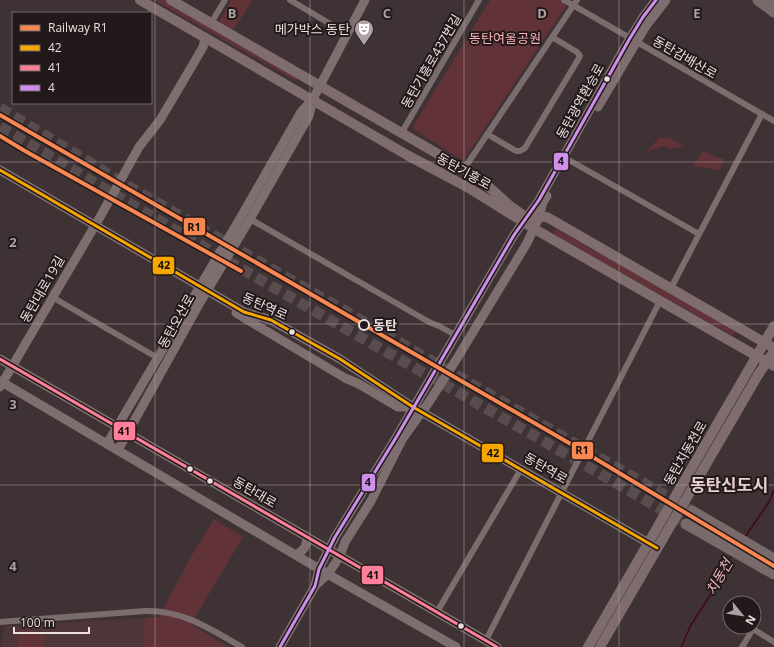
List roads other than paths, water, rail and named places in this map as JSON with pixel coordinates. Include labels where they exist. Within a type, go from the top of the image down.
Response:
[{"type":"highway","points":[[759,0],[774,8]]},
{"type":"highway","points":[[759,0],[774,12]]},
{"type":"highway","points":[[692,511],[773,558]]},
{"type":"highway","points":[[686,524],[774,574]]},
{"type":"main road","name":"동탄기흥로","points":[[140,0],[313,99],[407,155],[524,219]]},
{"type":"main road","name":"동탄기흥로","points":[[171,0],[402,132],[479,178],[534,228],[770,364]]},
{"type":"main road","points":[[524,219],[547,217],[561,224],[774,348]]},
{"type":"main road","points":[[551,238],[552,229],[561,224]]},
{"type":"main road","points":[[728,340],[733,340],[737,337],[739,330],[737,326]]},
{"type":"main road","name":"동탄치동천로","points":[[588,647],[774,326]]},
{"type":"main road","name":"동탄치동천로","points":[[600,647],[758,374],[770,364],[774,351]]},
{"type":"street","points":[[211,23],[224,0]]},
{"type":"street","points":[[290,0],[300,2],[347,34]]},
{"type":"street","name":"동탄오산로","points":[[118,450],[309,116],[313,99],[365,0]]},
{"type":"street","name":"동탄기흥로437번길","points":[[402,132],[479,0]]},
{"type":"street","name":"동탄감배산로","points":[[564,0],[575,3],[634,40],[774,120]]},
{"type":"street","name":"동탄광역환승로","points":[[422,412],[456,360],[527,242],[539,217],[543,202],[634,40],[643,17],[656,0]]},
{"type":"street","name":"동탄광역환승로","points":[[455,335],[514,235],[539,200],[634,40],[666,0]]},
{"type":"street","name":"동탄기흥로","points":[[464,169],[575,3]]},
{"type":"street","points":[[487,134],[516,151],[520,151],[525,148],[579,58],[579,54],[577,52],[552,37]]},
{"type":"street","name":"동탄대로19길","points":[[1,383],[94,225],[96,214],[122,166],[142,134],[163,106],[198,44],[205,38]]},
{"type":"street","name":"동탄오산로","points":[[107,444],[250,202],[300,112],[313,99]]},
{"type":"street","points":[[671,288],[762,114]]},
{"type":"street","points":[[567,159],[699,234]]},
{"type":"street","name":"동탄역로","points":[[0,170],[188,280],[206,294],[237,314],[345,378],[376,389]]},
{"type":"street","points":[[250,219],[422,318],[455,335],[404,422],[400,437],[371,501],[345,542],[340,556],[328,574],[315,586]]},
{"type":"street","name":"동탄역로","points":[[206,294],[244,312],[271,320],[340,359],[376,389]]},
{"type":"street","points":[[52,297],[158,358]]},
{"type":"street","points":[[486,640],[660,301]]},
{"type":"street","name":"동탄대로","points":[[0,359],[497,647]]},
{"type":"street","points":[[1,383],[118,450],[319,569],[456,647]]},
{"type":"street","points":[[376,389],[398,407],[413,407]]},
{"type":"street","points":[[130,403],[133,408],[141,410]]},
{"type":"street","name":"동탄역로","points":[[413,407],[658,548]]},
{"type":"street","points":[[280,647],[315,586],[319,569],[328,549],[400,437],[422,412]]},
{"type":"street","points":[[437,612],[521,469]]},
{"type":"street","points":[[296,555],[306,546],[306,536]]},
{"type":"street","points":[[0,622],[162,611],[192,619],[242,647]]},
{"type":"street","points":[[742,647],[753,629],[774,642]]},
{"type":"waterway","name":"치동천","points":[[745,537],[769,502],[774,490]]},
{"type":"waterway","name":"치동천","points":[[681,647],[691,625],[709,597],[732,554]]},
{"type":"tunnel","points":[[0,108],[128,186],[692,511]]},
{"type":"tunnel","points":[[0,127],[255,277],[549,444],[686,524]]},
{"type":"rail line","name":"R1","points":[[0,115],[576,447],[774,566]]},
{"type":"rail line","name":"R1","points":[[0,136],[241,271]]},
{"type":"place","name":"메가박스 동탄","points":[[364,46]]},
{"type":"place","name":"동탄","points":[[364,325]]},
{"type":"district","name":"동탄신도시","points":[[729,485]]},
{"type":"park label","name":"동탄여울공원","points":[[505,38]]}]
